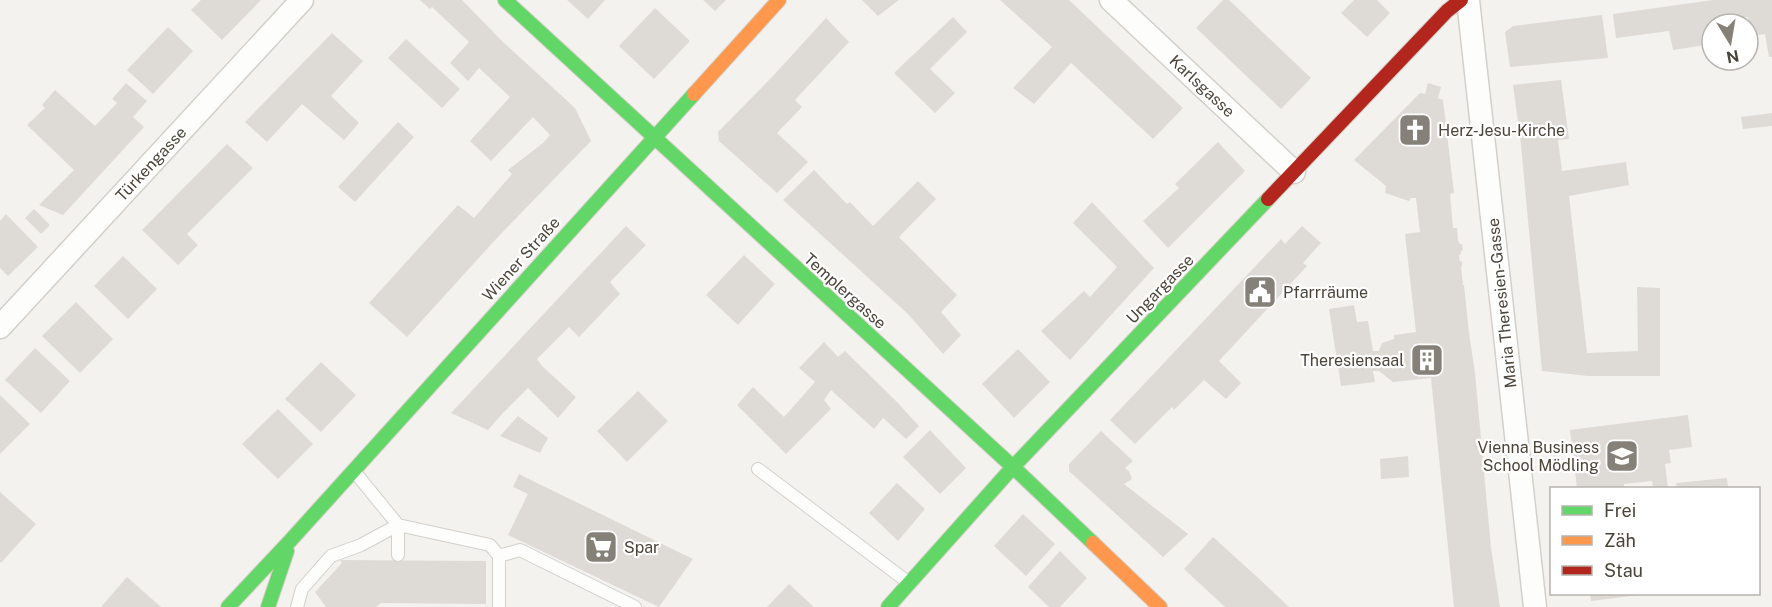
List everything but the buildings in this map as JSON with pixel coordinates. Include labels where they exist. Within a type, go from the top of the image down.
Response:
[{"type":"street","name":"Türkengasse","points":[[0,327],[302,0]]},
{"type":"street","name":"Templergasse","points":[[506,0],[1014,467],[1160,607]]},
{"type":"street","name":"Wiener Straße","points":[[228,607],[779,0]]},
{"type":"street","name":"Karlsgasse","points":[[1111,0],[1294,172]]},
{"type":"street","name":"Ungargasse","points":[[888,607],[1014,467],[1447,10],[1461,0]]},
{"type":"street","name":"Maria Theresien-Gasse","points":[[1468,0],[1535,607]]},
{"type":"street","name":"Wiener Straße","points":[[268,607],[290,541]]},
{"type":"lane","points":[[758,469],[909,584]]},
{"type":"lane","points":[[353,471],[398,525],[490,545],[499,556],[499,607]]},
{"type":"lane","points":[[398,525],[398,555]]},
{"type":"lane","points":[[297,607],[302,589],[331,556],[362,545],[398,525]]},
{"type":"lane","points":[[499,556],[520,550],[635,607]]},
{"type":"traffic: fast","points":[[505,0],[1093,543]]},
{"type":"traffic: fast","points":[[228,607],[694,94]]},
{"type":"traffic: fast","points":[[888,607],[1013,467],[1268,199]]},
{"type":"traffic: fast","points":[[268,607],[287,551]]},
{"type":"traffic: slow","points":[[694,94],[779,0]]},
{"type":"traffic: slow","points":[[1093,543],[1160,607]]},
{"type":"traffic: jam","points":[[1268,199],[1447,11],[1461,0]]},
{"type":"place","name":"Herz-Jesu-Kirche","points":[[1415,130]]},
{"type":"place","name":"Pfarrräume","points":[[1260,292]]},
{"type":"place","name":"Theresiensaal","points":[[1427,360]]},
{"type":"place","name":"Vienna Business School Mödling","points":[[1622,456]]},
{"type":"place","name":"Spar","points":[[601,547]]}]
